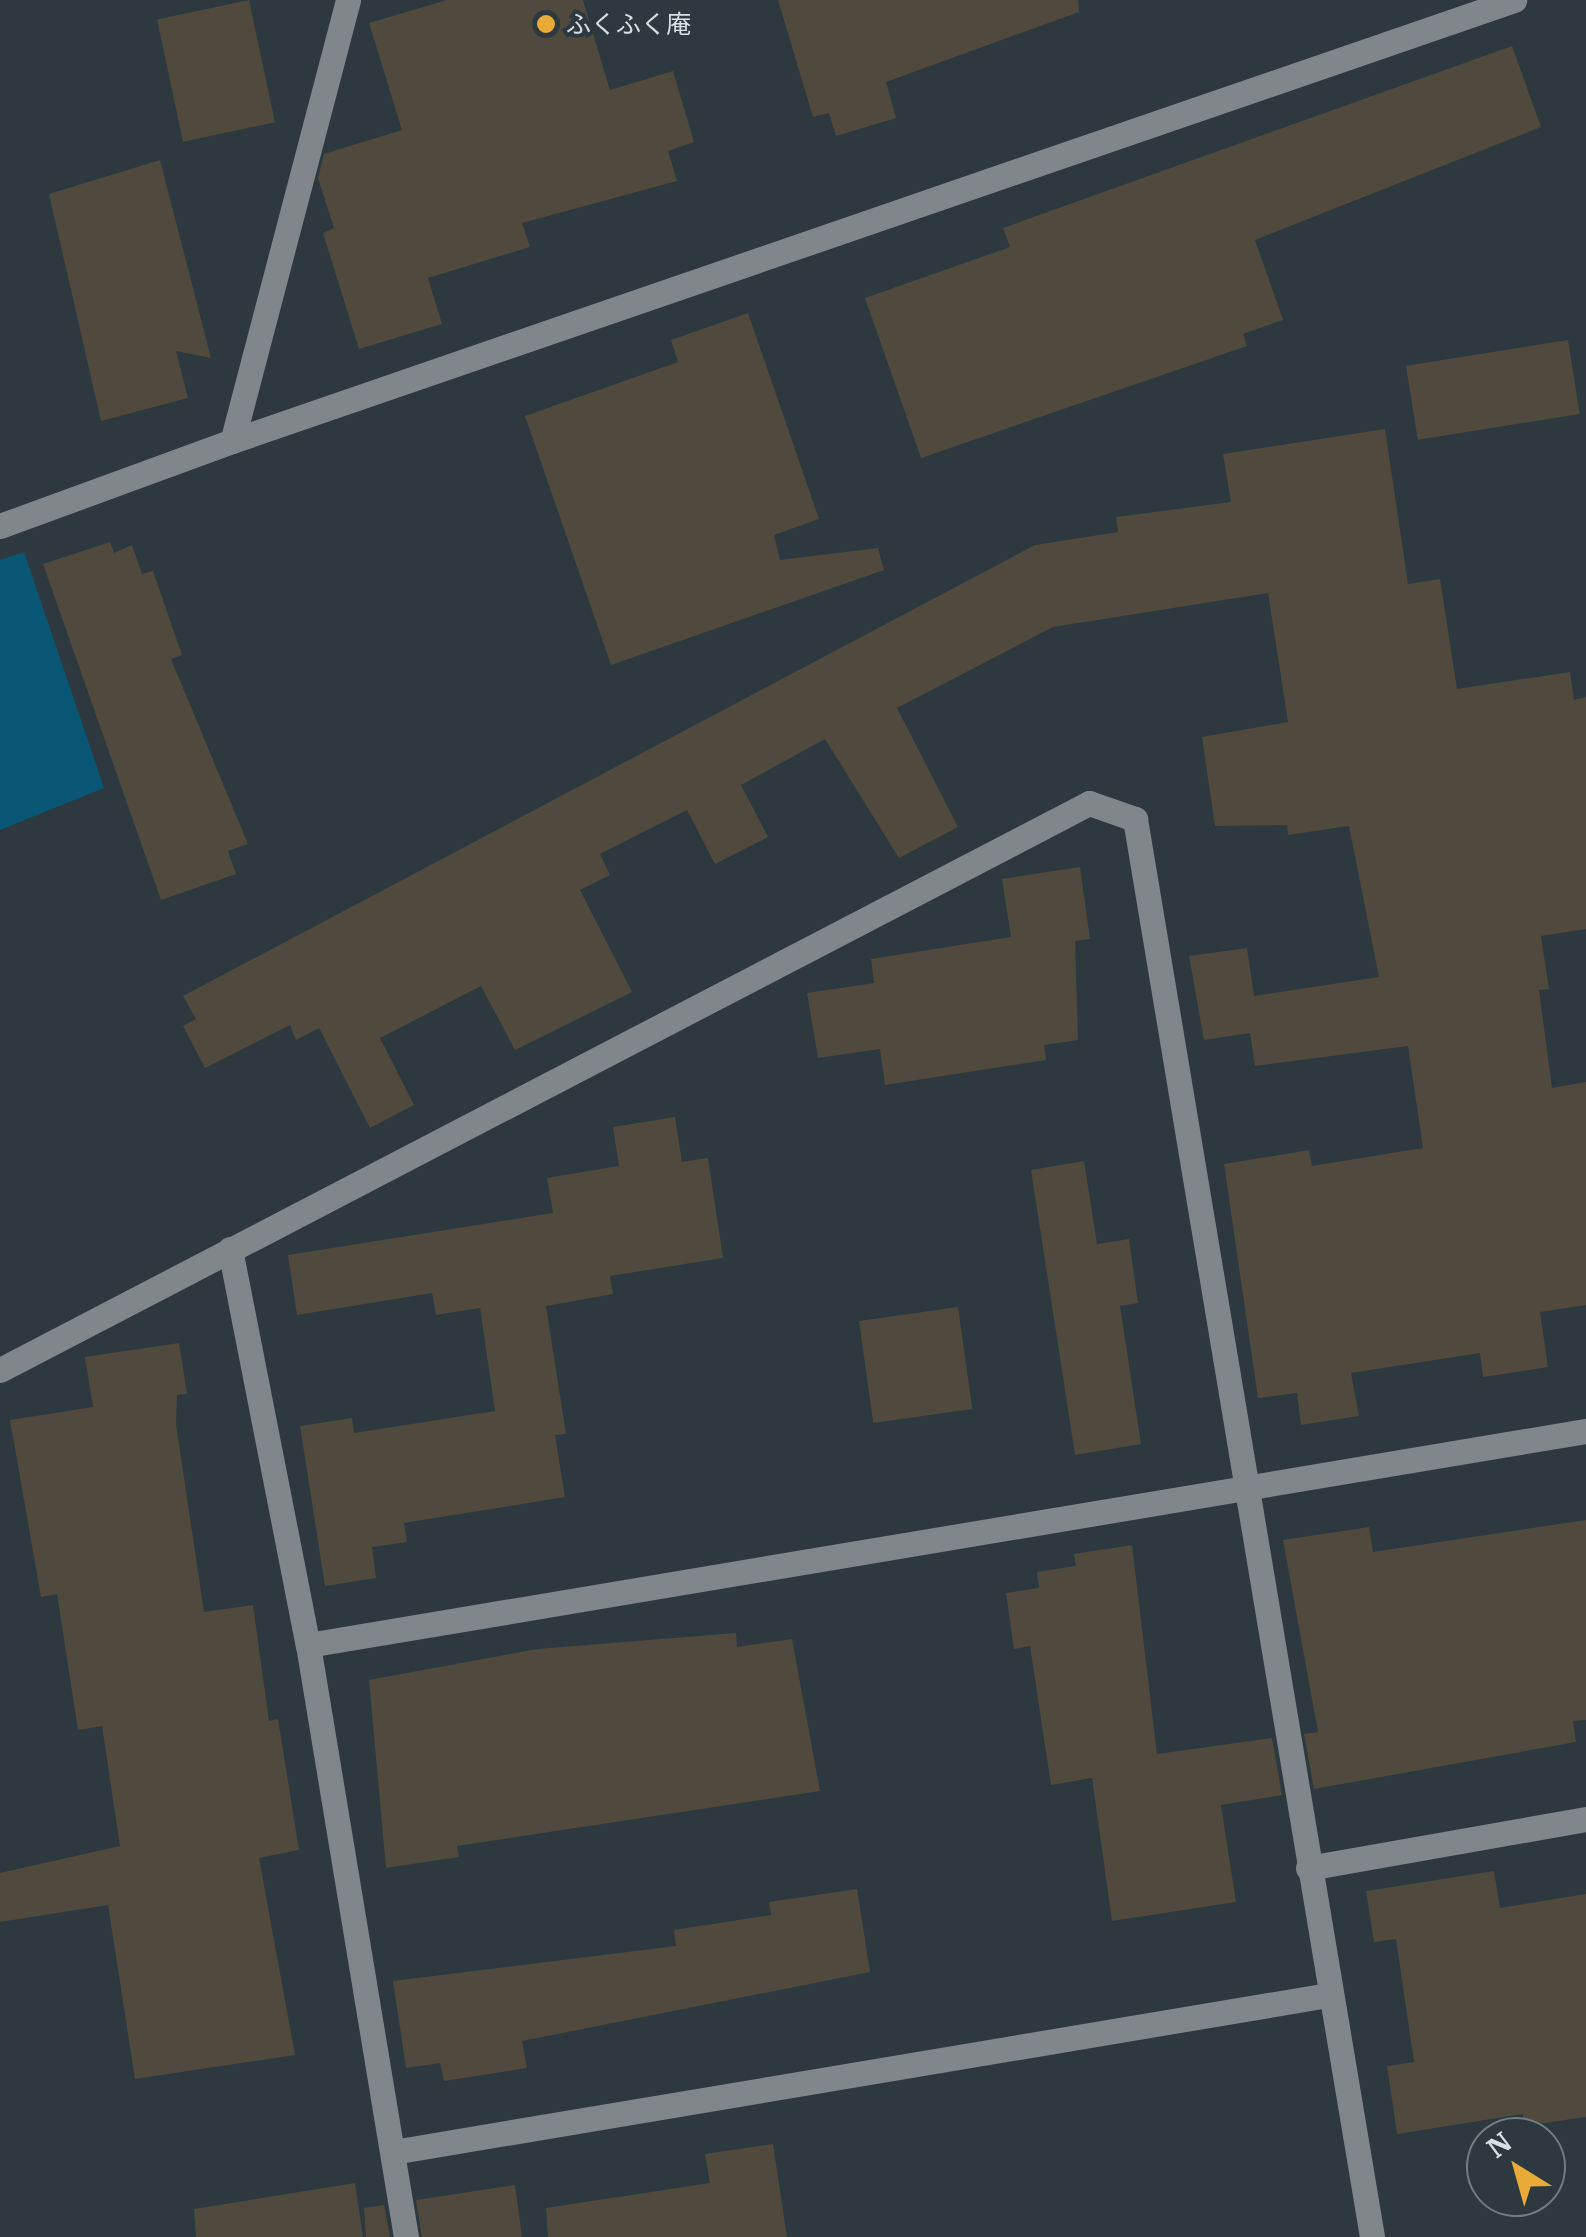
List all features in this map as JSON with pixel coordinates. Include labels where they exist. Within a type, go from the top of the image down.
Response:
[{"type":"street","points":[[232,441],[348,0]]},
{"type":"street","points":[[0,526],[232,441],[1514,0]]},
{"type":"street","points":[[0,1370],[1089,803],[1135,819],[1248,1486],[1328,1995],[1372,2237]]},
{"type":"street","points":[[230,1249],[308,1645],[406,2237]]},
{"type":"street","points":[[308,1645],[1586,1430]]},
{"type":"street","points":[[1308,1868],[1586,1819]]},
{"type":"street","points":[[393,2152],[1328,1995]]},
{"type":"shaded area","points":[[24,552],[104,788],[0,830],[0,560]]},
{"type":"building","points":[[249,0],[275,122],[183,142],[157,20]]},
{"type":"building","points":[[447,0],[583,0],[610,90],[673,71],[694,142],[668,151],[677,181],[522,223],[530,247],[428,278],[442,324],[359,349],[323,233],[334,228],[318,178],[324,154],[402,130],[369,23]]},
{"type":"building","points":[[778,0],[1078,0],[1079,12],[886,82],[896,118],[836,136],[829,113],[813,117]]},
{"type":"building","points":[[1512,46],[1541,127],[1255,240],[1283,320],[1243,334],[1247,346],[921,458],[865,298],[1010,247],[1003,228]]},
{"type":"building","points":[[160,160],[211,358],[176,351],[188,398],[101,421],[49,194]]},
{"type":"building","points":[[748,313],[819,519],[774,535],[780,560],[878,548],[884,570],[611,665],[525,416],[678,362],[671,340]]},
{"type":"building","points":[[1568,340],[1580,414],[1418,440],[1406,366]]},
{"type":"building","points":[[1385,429],[1408,584],[1440,579],[1457,689],[1570,672],[1574,700],[1586,697],[1586,929],[1541,936],[1549,989],[1539,990],[1552,1088],[1586,1082],[1586,1305],[1540,1312],[1548,1367],[1483,1377],[1480,1353],[1351,1373],[1359,1416],[1301,1425],[1297,1393],[1258,1398],[1224,1164],[1309,1150],[1312,1166],[1423,1148],[1408,1046],[1255,1066],[1250,1033],[1204,1040],[1189,956],[1247,948],[1254,996],[1379,977],[1349,826],[1288,835],[1287,825],[1215,826],[1202,737],[1288,722],[1268,593],[1053,627],[897,708],[958,827],[899,858],[825,739],[741,785],[768,837],[715,864],[687,810],[600,854],[610,875],[580,890],[632,992],[515,1050],[481,986],[380,1038],[414,1105],[370,1128],[319,1028],[296,1040],[290,1025],[205,1068],[183,1026],[196,1019],[183,996],[1035,545],[1118,532],[1116,517],[1231,502],[1223,454]]},
{"type":"building","points":[[110,542],[114,553],[132,545],[142,574],[153,571],[182,655],[171,659],[248,844],[228,851],[236,874],[161,900],[43,564]]},
{"type":"building","points":[[1080,867],[1090,939],[1075,941],[1078,1040],[1044,1045],[1046,1060],[885,1085],[880,1049],[818,1058],[807,993],[874,983],[871,959],[1011,937],[1002,879]]},
{"type":"building","points":[[675,1117],[682,1162],[708,1158],[723,1258],[610,1276],[613,1294],[546,1306],[566,1434],[555,1435],[565,1497],[404,1523],[407,1542],[372,1547],[376,1578],[325,1586],[300,1426],[352,1418],[354,1433],[495,1411],[480,1308],[436,1315],[432,1293],[297,1315],[288,1255],[553,1213],[547,1178],[619,1166],[613,1127]]},
{"type":"building","points":[[1084,1161],[1097,1244],[1129,1239],[1138,1303],[1120,1306],[1141,1444],[1075,1455],[1031,1170]]},
{"type":"building","points":[[958,1307],[972,1409],[873,1423],[859,1321]]},
{"type":"building","points":[[179,1343],[187,1394],[177,1395],[176,1424],[204,1612],[253,1605],[269,1721],[278,1719],[299,1850],[259,1858],[295,2055],[135,2079],[108,1905],[0,1922],[0,1873],[120,1846],[102,1726],[78,1730],[57,1594],[41,1597],[10,1420],[93,1407],[85,1357]]},
{"type":"building","points":[[1586,1520],[1586,1720],[1573,1721],[1576,1742],[1314,1789],[1304,1734],[1318,1732],[1283,1540],[1369,1527],[1373,1552]]},
{"type":"building","points":[[1132,1545],[1157,1754],[1272,1738],[1282,1795],[1221,1805],[1236,1902],[1112,1921],[1092,1778],[1051,1785],[1030,1646],[1014,1649],[1006,1593],[1039,1588],[1037,1572],[1076,1566],[1074,1554]]},
{"type":"building","points":[[736,1633],[737,1647],[792,1639],[820,1791],[457,1846],[459,1857],[386,1868],[369,1680],[537,1649]]},
{"type":"building","points":[[1494,1871],[1500,1908],[1586,1894],[1586,2117],[1466,2117],[1466,2123],[1397,2134],[1387,2066],[1414,2062],[1396,1939],[1374,1942],[1366,1891]]},
{"type":"building","points":[[857,1889],[870,1972],[522,2041],[527,2068],[444,2081],[440,2063],[406,2068],[393,1981],[676,1946],[674,1930],[771,1915],[769,1902]]},
{"type":"building","points":[[773,2144],[787,2237],[548,2237],[546,2208],[710,2183],[705,2154]]},
{"type":"building","points":[[355,2183],[363,2237],[196,2237],[194,2209]]},
{"type":"building","points":[[515,2185],[522,2237],[422,2237],[416,2200]]},
{"type":"building","points":[[384,2205],[390,2237],[366,2237],[364,2208]]},
{"type":"place","name":"ふくふく庵","points":[[546,24]]}]
